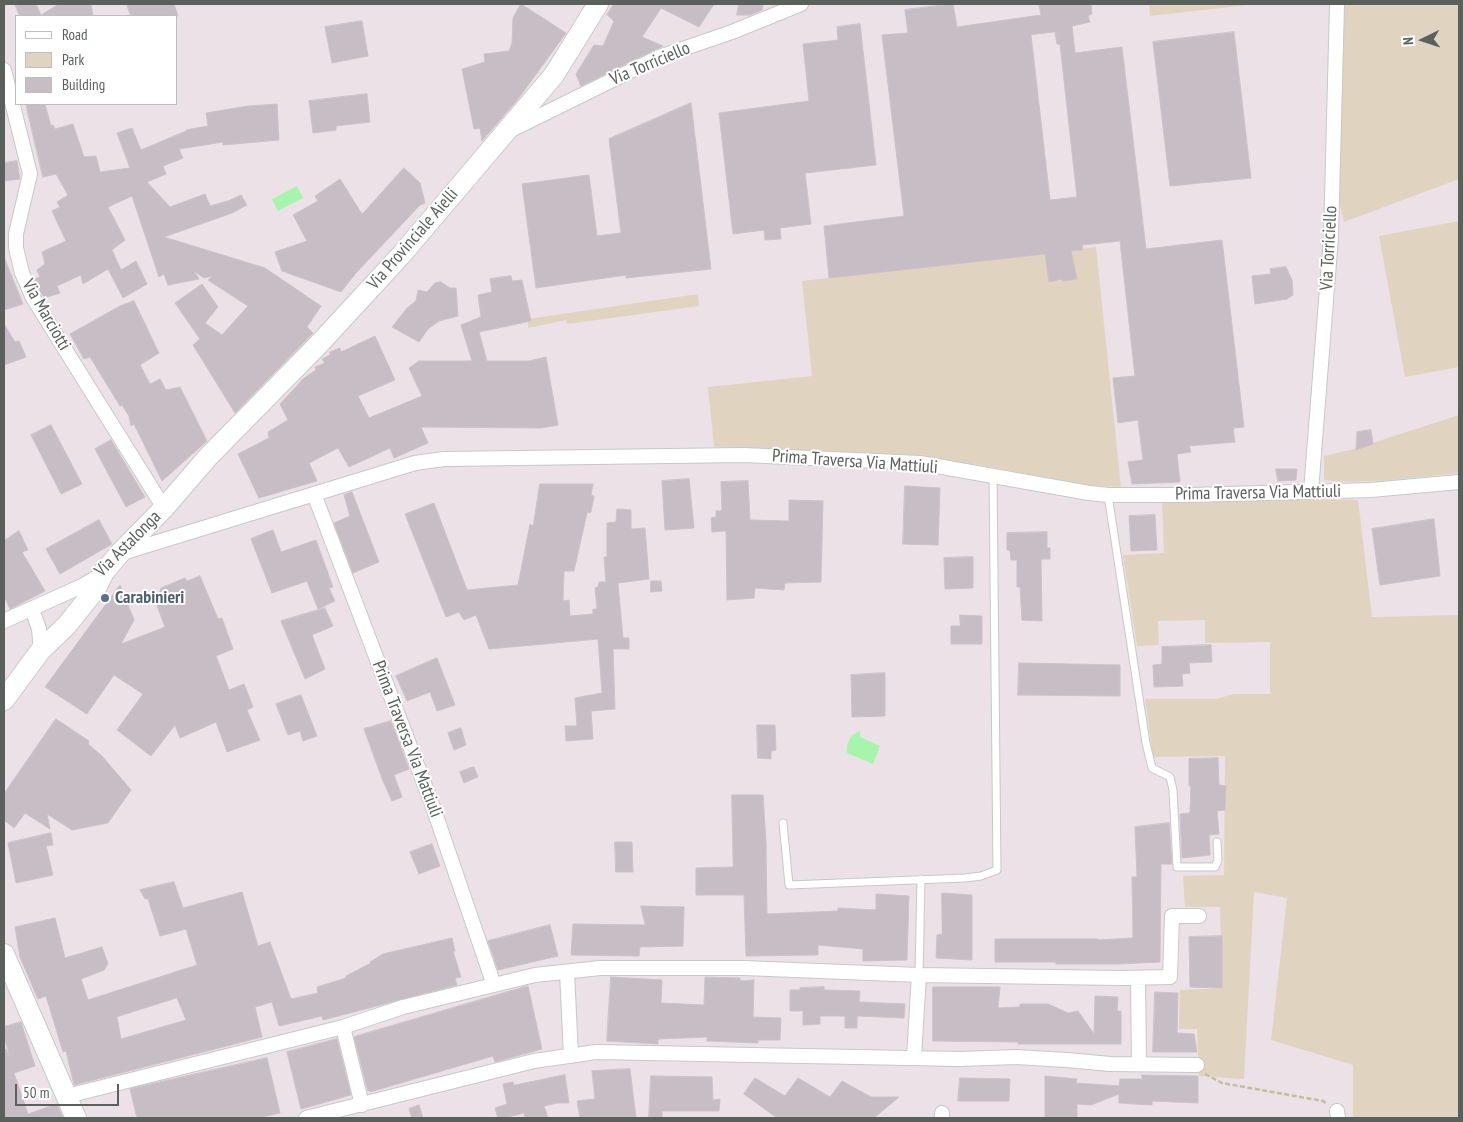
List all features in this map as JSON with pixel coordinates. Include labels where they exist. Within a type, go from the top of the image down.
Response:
[{"type":"street","name":"Via Provinciale Aielli","points":[[208,457],[320,344],[402,254],[554,76],[598,4]]},
{"type":"street","name":"Via Torriciello","points":[[504,134],[659,57],[732,32],[801,4]]},
{"type":"street","name":"Via Torriciello","points":[[1311,491],[1331,237],[1337,4]]},
{"type":"street","name":"Via Marciotti","points":[[4,70],[8,105],[30,174],[16,234],[16,248],[22,273],[34,298],[164,508]]},
{"type":"street","name":"Prima Traversa Via Mattiuli","points":[[120,553],[415,463],[444,459],[744,455],[920,463],[1108,495],[1191,495],[1371,490],[1459,482]]},
{"type":"street","name":"Via Astalonga","points":[[4,621],[82,586],[104,572],[164,508],[208,457]]},
{"type":"street","name":"Prima Traversa Via Mattiuli","points":[[314,494],[432,804],[494,985]]},
{"type":"street","points":[[4,700],[41,650],[67,624],[95,590],[104,572]]},
{"type":"street","points":[[32,609],[39,629],[41,650]]},
{"type":"street","points":[[67,1096],[343,1027],[403,1008],[535,975],[600,968],[744,968],[920,975],[1170,977],[1172,916],[1199,916]]},
{"type":"street","points":[[4,954],[76,1118]]},
{"type":"street","points":[[567,972],[571,1056]]},
{"type":"street","points":[[914,1057],[920,975]]},
{"type":"street","points":[[1138,978],[1139,1064]]},
{"type":"street","points":[[343,1027],[362,1105]]},
{"type":"street","points":[[306,1118],[534,1061],[596,1052],[960,1059],[1016,1057],[1110,1064],[1197,1065]]},
{"type":"lane","points":[[783,823],[789,885],[981,876],[997,870],[993,476]]},
{"type":"lane","points":[[1108,495],[1146,743],[1152,768],[1170,776],[1173,790],[1177,867],[1215,867],[1218,860],[1217,842]]},
{"type":"lane","points":[[920,975],[921,880]]},
{"type":"path","points":[[1197,1065],[1209,1078],[1222,1083],[1323,1101],[1338,1114]]},
{"type":"green space","points":[[1149,4],[1257,4],[1150,16]]},
{"type":"green space","points":[[1344,4],[1459,4],[1459,179],[1344,222],[1340,205],[1340,149]]},
{"type":"green space","points":[[1459,221],[1459,367],[1405,377],[1379,236]]},
{"type":"green space","points":[[1096,247],[1121,487],[1086,485],[980,465],[870,453],[714,447],[708,387],[812,376],[802,281]]},
{"type":"green space","points":[[698,294],[699,306],[567,324],[566,320],[528,328],[528,319]]},
{"type":"green space","points":[[1459,415],[1459,473],[1358,482],[1324,480],[1324,456],[1354,449]]},
{"type":"green space","points":[[1162,500],[1358,500],[1372,617],[1459,615],[1459,1118],[1353,1118],[1353,1065],[1271,1040],[1287,898],[1254,892],[1244,1079],[1199,1076],[1197,1029],[1179,1029],[1180,990],[1222,988],[1220,907],[1185,907],[1183,876],[1224,875],[1225,756],[1153,757],[1145,699],[1216,699],[1234,694],[1270,694],[1270,642],[1205,643],[1205,620],[1158,621],[1159,645],[1137,646],[1123,555],[1164,553]]},
{"type":"shaded area","points":[[297,186],[303,198],[278,211],[272,199]]},
{"type":"shaded area","points":[[860,731],[860,737],[880,746],[873,764],[847,753],[849,739]]},
{"type":"building","points":[[15,4],[36,4],[41,15],[20,15]]},
{"type":"building","points":[[59,4],[91,4],[93,15],[41,15]]},
{"type":"building","points":[[127,4],[174,4],[178,15],[131,15]]},
{"type":"building","points":[[521,4],[566,33],[518,99],[482,141],[480,128],[474,129],[462,69],[485,62],[484,54],[509,51],[512,43],[513,18]]},
{"type":"building","points":[[614,4],[714,4],[699,27],[661,8],[642,37],[663,46],[581,86],[576,74],[594,45],[603,46],[614,21],[607,15]]},
{"type":"building","points":[[739,4],[763,4],[762,10],[750,15],[737,15]]},
{"type":"building","points":[[953,4],[957,27],[1041,15],[1039,4],[1091,4],[1092,14],[1088,16],[1090,22],[1072,26],[1075,53],[1122,47],[1146,249],[1222,240],[1244,427],[1233,428],[1235,442],[1189,446],[1191,452],[1177,454],[1180,482],[1132,484],[1128,462],[1143,460],[1138,420],[1118,423],[1113,378],[1135,376],[1120,241],[1082,245],[1083,250],[1071,251],[1077,279],[1063,281],[1062,279],[1049,282],[1045,254],[829,278],[824,226],[904,216],[882,35],[908,33],[905,10]],"holes":[[[1055,32],[1057,44],[1060,44],[1077,197],[1050,200],[1031,35]]]},
{"type":"building","points":[[362,21],[368,56],[332,63],[325,27]]},
{"type":"building","points":[[860,24],[876,165],[805,173],[811,224],[780,228],[781,239],[765,240],[764,230],[733,234],[719,113],[809,101],[803,44],[838,40],[837,27]]},
{"type":"building","points":[[1234,32],[1251,178],[1170,186],[1153,42]]},
{"type":"building","points":[[367,94],[370,122],[336,126],[336,130],[313,133],[309,101]]},
{"type":"building","points":[[691,103],[711,269],[626,278],[626,275],[536,288],[522,184],[589,175],[597,236],[621,233],[609,139]]},
{"type":"building","points":[[277,104],[279,140],[223,145],[223,142],[179,149],[183,158],[163,166],[166,174],[147,182],[170,207],[205,194],[210,206],[241,195],[247,205],[232,213],[164,237],[265,268],[321,306],[307,327],[313,333],[235,413],[193,345],[200,339],[175,303],[202,284],[218,307],[205,323],[222,335],[248,306],[208,280],[213,276],[204,278],[194,271],[199,279],[168,285],[164,274],[159,277],[132,196],[108,207],[125,240],[112,250],[121,270],[136,261],[147,284],[123,298],[108,269],[83,284],[81,275],[57,286],[60,293],[44,298],[34,279],[40,277],[37,270],[45,264],[42,252],[66,241],[52,211],[60,207],[57,202],[68,195],[56,174],[43,177],[26,105],[45,105],[51,126],[53,125],[55,129],[73,124],[84,157],[96,156],[100,172],[130,168],[117,133],[132,128],[141,150],[186,130],[208,126],[206,113],[248,106]]},
{"type":"building","points":[[17,161],[20,179],[4,181],[4,163]]},
{"type":"building","points":[[404,168],[420,183],[425,203],[420,205],[356,273],[341,292],[282,271],[275,252],[307,241],[293,215],[318,201],[315,196],[340,179],[362,214]]},
{"type":"building","points":[[4,257],[23,304],[4,310]]},
{"type":"building","points":[[1286,267],[1292,280],[1293,295],[1287,299],[1255,304],[1252,276],[1271,274],[1270,269]]},
{"type":"building","points":[[511,276],[512,281],[522,280],[531,321],[479,332],[487,361],[529,361],[546,357],[558,425],[541,428],[421,427],[428,443],[394,458],[390,448],[349,467],[338,448],[309,463],[317,481],[259,498],[238,454],[269,438],[268,432],[288,420],[280,404],[304,378],[316,370],[315,367],[325,363],[322,359],[330,355],[330,352],[340,348],[341,352],[375,336],[395,380],[358,396],[369,418],[422,396],[409,368],[419,361],[472,361],[461,325],[481,317],[478,295],[492,292],[490,279]]},
{"type":"building","points":[[441,282],[450,288],[456,288],[458,316],[439,321],[428,329],[419,342],[392,327],[407,308],[416,301],[418,290],[427,292],[435,283]]},
{"type":"building","points":[[134,301],[159,353],[140,365],[150,384],[160,379],[166,390],[180,387],[207,441],[162,481],[134,424],[131,426],[129,416],[122,405],[120,406],[90,357],[84,359],[70,334],[120,306]]},
{"type":"building","points":[[4,324],[15,342],[19,341],[26,357],[4,365]]},
{"type":"building","points":[[51,425],[82,484],[61,494],[31,435]]},
{"type":"building","points":[[1371,430],[1373,444],[1356,450],[1357,432]]},
{"type":"building","points":[[111,440],[145,497],[126,507],[95,449]]},
{"type":"building","points":[[1276,469],[1297,469],[1296,480],[1278,481]]},
{"type":"building","points":[[689,479],[694,528],[665,530],[662,481]]},
{"type":"building","points":[[748,481],[750,520],[789,521],[789,500],[823,501],[821,582],[785,583],[784,590],[755,588],[754,598],[727,600],[726,531],[712,532],[711,518],[716,517],[716,511],[722,511],[721,482]]},
{"type":"building","points":[[540,484],[593,484],[591,495],[594,496],[591,512],[587,513],[574,571],[564,571],[563,601],[569,600],[570,616],[593,614],[593,609],[597,609],[595,588],[598,587],[599,582],[606,582],[604,557],[607,557],[607,523],[616,522],[617,509],[631,510],[631,529],[645,528],[649,579],[618,583],[623,638],[629,638],[629,649],[613,649],[615,709],[591,711],[593,739],[566,741],[565,726],[577,726],[575,698],[602,693],[598,639],[489,649],[476,615],[464,620],[459,612],[446,617],[405,514],[434,503],[467,590],[518,585],[530,524],[533,526]]},
{"type":"building","points":[[905,486],[940,488],[938,545],[903,544]]},
{"type":"building","points":[[352,492],[379,562],[353,573],[334,523],[350,516],[344,495]]},
{"type":"building","points":[[1155,515],[1157,550],[1131,551],[1129,516]]},
{"type":"building","points":[[1434,519],[1440,576],[1380,585],[1372,529]]},
{"type":"building","points":[[99,520],[112,544],[60,574],[46,549]]},
{"type":"building","points":[[273,530],[281,552],[316,540],[333,587],[329,588],[335,601],[318,609],[307,581],[272,593],[251,539]]},
{"type":"building","points":[[19,531],[28,550],[22,552],[45,591],[10,609],[4,596],[4,541]]},
{"type":"building","points":[[1047,532],[1047,548],[1050,548],[1050,559],[1041,559],[1042,621],[1022,620],[1020,587],[1017,587],[1017,560],[1011,560],[1010,551],[1007,550],[1007,533]]},
{"type":"building","points":[[973,557],[973,588],[945,589],[944,558]]},
{"type":"building","points":[[200,576],[218,619],[222,618],[233,649],[216,656],[229,690],[244,684],[253,707],[247,710],[260,740],[227,752],[216,722],[180,738],[175,725],[151,756],[117,730],[143,694],[114,675],[87,714],[45,687],[120,585],[134,620],[121,644],[165,627],[156,603],[161,588],[185,578],[187,581]]},
{"type":"building","points":[[651,581],[661,581],[662,591],[651,592]]},
{"type":"building","points":[[325,608],[333,626],[312,635],[325,669],[305,679],[281,621]]},
{"type":"building","points":[[960,615],[982,616],[982,644],[951,644],[951,626],[960,626]]},
{"type":"building","points":[[1211,645],[1212,662],[1189,663],[1190,673],[1182,674],[1183,686],[1154,687],[1153,665],[1162,664],[1162,647]]},
{"type":"building","points":[[437,658],[455,705],[437,711],[430,692],[407,701],[396,676]]},
{"type":"building","points":[[1019,663],[1120,665],[1120,696],[1018,695]]},
{"type":"building","points":[[885,673],[885,716],[852,717],[851,675]]},
{"type":"building","points":[[301,695],[317,736],[303,741],[300,731],[288,735],[276,704]]},
{"type":"building","points":[[56,719],[89,741],[88,744],[102,756],[131,790],[108,823],[72,830],[47,814],[50,829],[25,813],[14,828],[4,820],[4,794]]},
{"type":"building","points":[[391,721],[409,769],[394,775],[402,797],[392,801],[364,729]]},
{"type":"building","points":[[757,725],[775,725],[776,750],[771,751],[771,759],[758,758]]},
{"type":"building","points":[[461,728],[466,745],[454,750],[448,733]]},
{"type":"building","points":[[1218,758],[1219,785],[1226,786],[1225,810],[1217,811],[1219,834],[1209,835],[1210,855],[1182,858],[1180,814],[1190,813],[1189,759]]},
{"type":"building","points":[[474,767],[478,777],[464,783],[460,772]]},
{"type":"building","points":[[732,795],[763,795],[767,914],[838,911],[838,908],[876,910],[876,894],[909,896],[907,960],[863,961],[863,949],[818,945],[818,955],[746,956],[744,895],[696,895],[696,868],[733,867]]},
{"type":"building","points":[[1169,823],[1172,864],[1161,864],[1160,962],[1056,964],[1056,962],[995,962],[995,939],[1098,940],[1133,938],[1132,877],[1137,877],[1135,827]]},
{"type":"building","points":[[51,833],[53,845],[46,846],[53,875],[16,883],[8,843]]},
{"type":"building","points":[[615,842],[632,842],[633,872],[616,872]]},
{"type":"building","points":[[432,844],[440,866],[419,874],[410,852]]},
{"type":"building","points":[[174,882],[183,908],[242,892],[258,946],[270,942],[291,999],[318,993],[317,987],[346,978],[346,976],[371,963],[383,954],[452,938],[455,951],[453,951],[461,977],[455,978],[457,985],[323,1020],[322,1016],[279,1026],[272,1002],[255,1007],[262,1037],[74,1085],[66,1051],[63,1052],[46,996],[38,999],[20,957],[15,927],[55,918],[65,958],[102,947],[108,964],[104,970],[81,979],[88,1000],[197,965],[186,929],[160,936],[148,899],[145,899],[140,890]],"holes":[[[177,998],[186,1020],[121,1039],[117,1017]]]},
{"type":"building","points":[[942,893],[972,895],[972,960],[936,958],[937,935],[942,934]]},
{"type":"building","points":[[641,906],[684,907],[683,946],[640,947],[639,956],[571,955],[573,924],[645,925]]},
{"type":"building","points":[[550,925],[558,956],[498,970],[488,941]]},
{"type":"building","points":[[1222,936],[1222,988],[1190,987],[1189,937]]},
{"type":"building","points":[[611,977],[662,980],[661,1003],[704,1005],[705,977],[740,978],[740,981],[754,980],[753,1017],[781,1018],[780,1040],[758,1040],[758,1043],[707,1041],[707,1037],[658,1039],[658,1044],[607,1041]]},
{"type":"building","points":[[528,986],[542,1049],[495,1062],[493,1056],[370,1092],[368,1091],[354,1037]]},
{"type":"building","points":[[824,987],[824,990],[860,991],[859,1002],[905,1004],[904,1018],[859,1016],[857,1017],[857,1028],[845,1028],[845,1016],[820,1016],[820,1024],[803,1025],[803,1011],[790,1011],[790,990]]},
{"type":"building","points":[[933,987],[1000,987],[998,1008],[1020,1007],[1020,1004],[1048,1004],[1068,1013],[1078,1011],[1094,1034],[1095,996],[1118,997],[1117,1011],[1121,1011],[1121,1044],[1018,1044],[1018,1042],[933,1041]]},
{"type":"building","points":[[1155,992],[1178,993],[1177,1033],[1194,1034],[1197,1052],[1153,1052]]},
{"type":"building","points":[[21,1022],[35,1066],[14,1073],[28,1114],[57,1104],[63,1118],[4,1118],[4,1049],[6,1049],[10,1058],[4,1036],[4,1027]]},
{"type":"building","points":[[337,1039],[351,1095],[301,1109],[287,1052]]},
{"type":"building","points":[[267,1058],[280,1113],[258,1118],[137,1118],[130,1089]]},
{"type":"building","points":[[630,1069],[636,1118],[580,1118],[577,1101],[595,1099],[592,1071]]},
{"type":"building","points":[[565,1075],[569,1103],[544,1106],[548,1118],[525,1118],[524,1113],[498,1118],[495,1108],[507,1104],[503,1084],[513,1082],[514,1085]]},
{"type":"building","points":[[1142,1075],[1198,1076],[1198,1103],[1152,1101],[1152,1105],[1119,1103],[1119,1094],[1091,1105],[1077,1104],[1077,1118],[1045,1118],[1045,1076],[1077,1079],[1076,1083],[1119,1086],[1120,1079],[1142,1079]]},
{"type":"building","points":[[651,1076],[712,1077],[713,1100],[720,1099],[719,1111],[662,1111],[662,1118],[649,1118]]},
{"type":"building","points":[[755,1078],[785,1096],[798,1078],[830,1097],[842,1081],[871,1097],[899,1097],[874,1118],[777,1118],[744,1094]]},
{"type":"building","points":[[960,1078],[1010,1079],[1009,1101],[958,1101]]},
{"type":"building","points":[[419,1105],[423,1118],[412,1118],[409,1109]]},
{"type":"place","name":"Carabinieri","points":[[105,598]]}]
